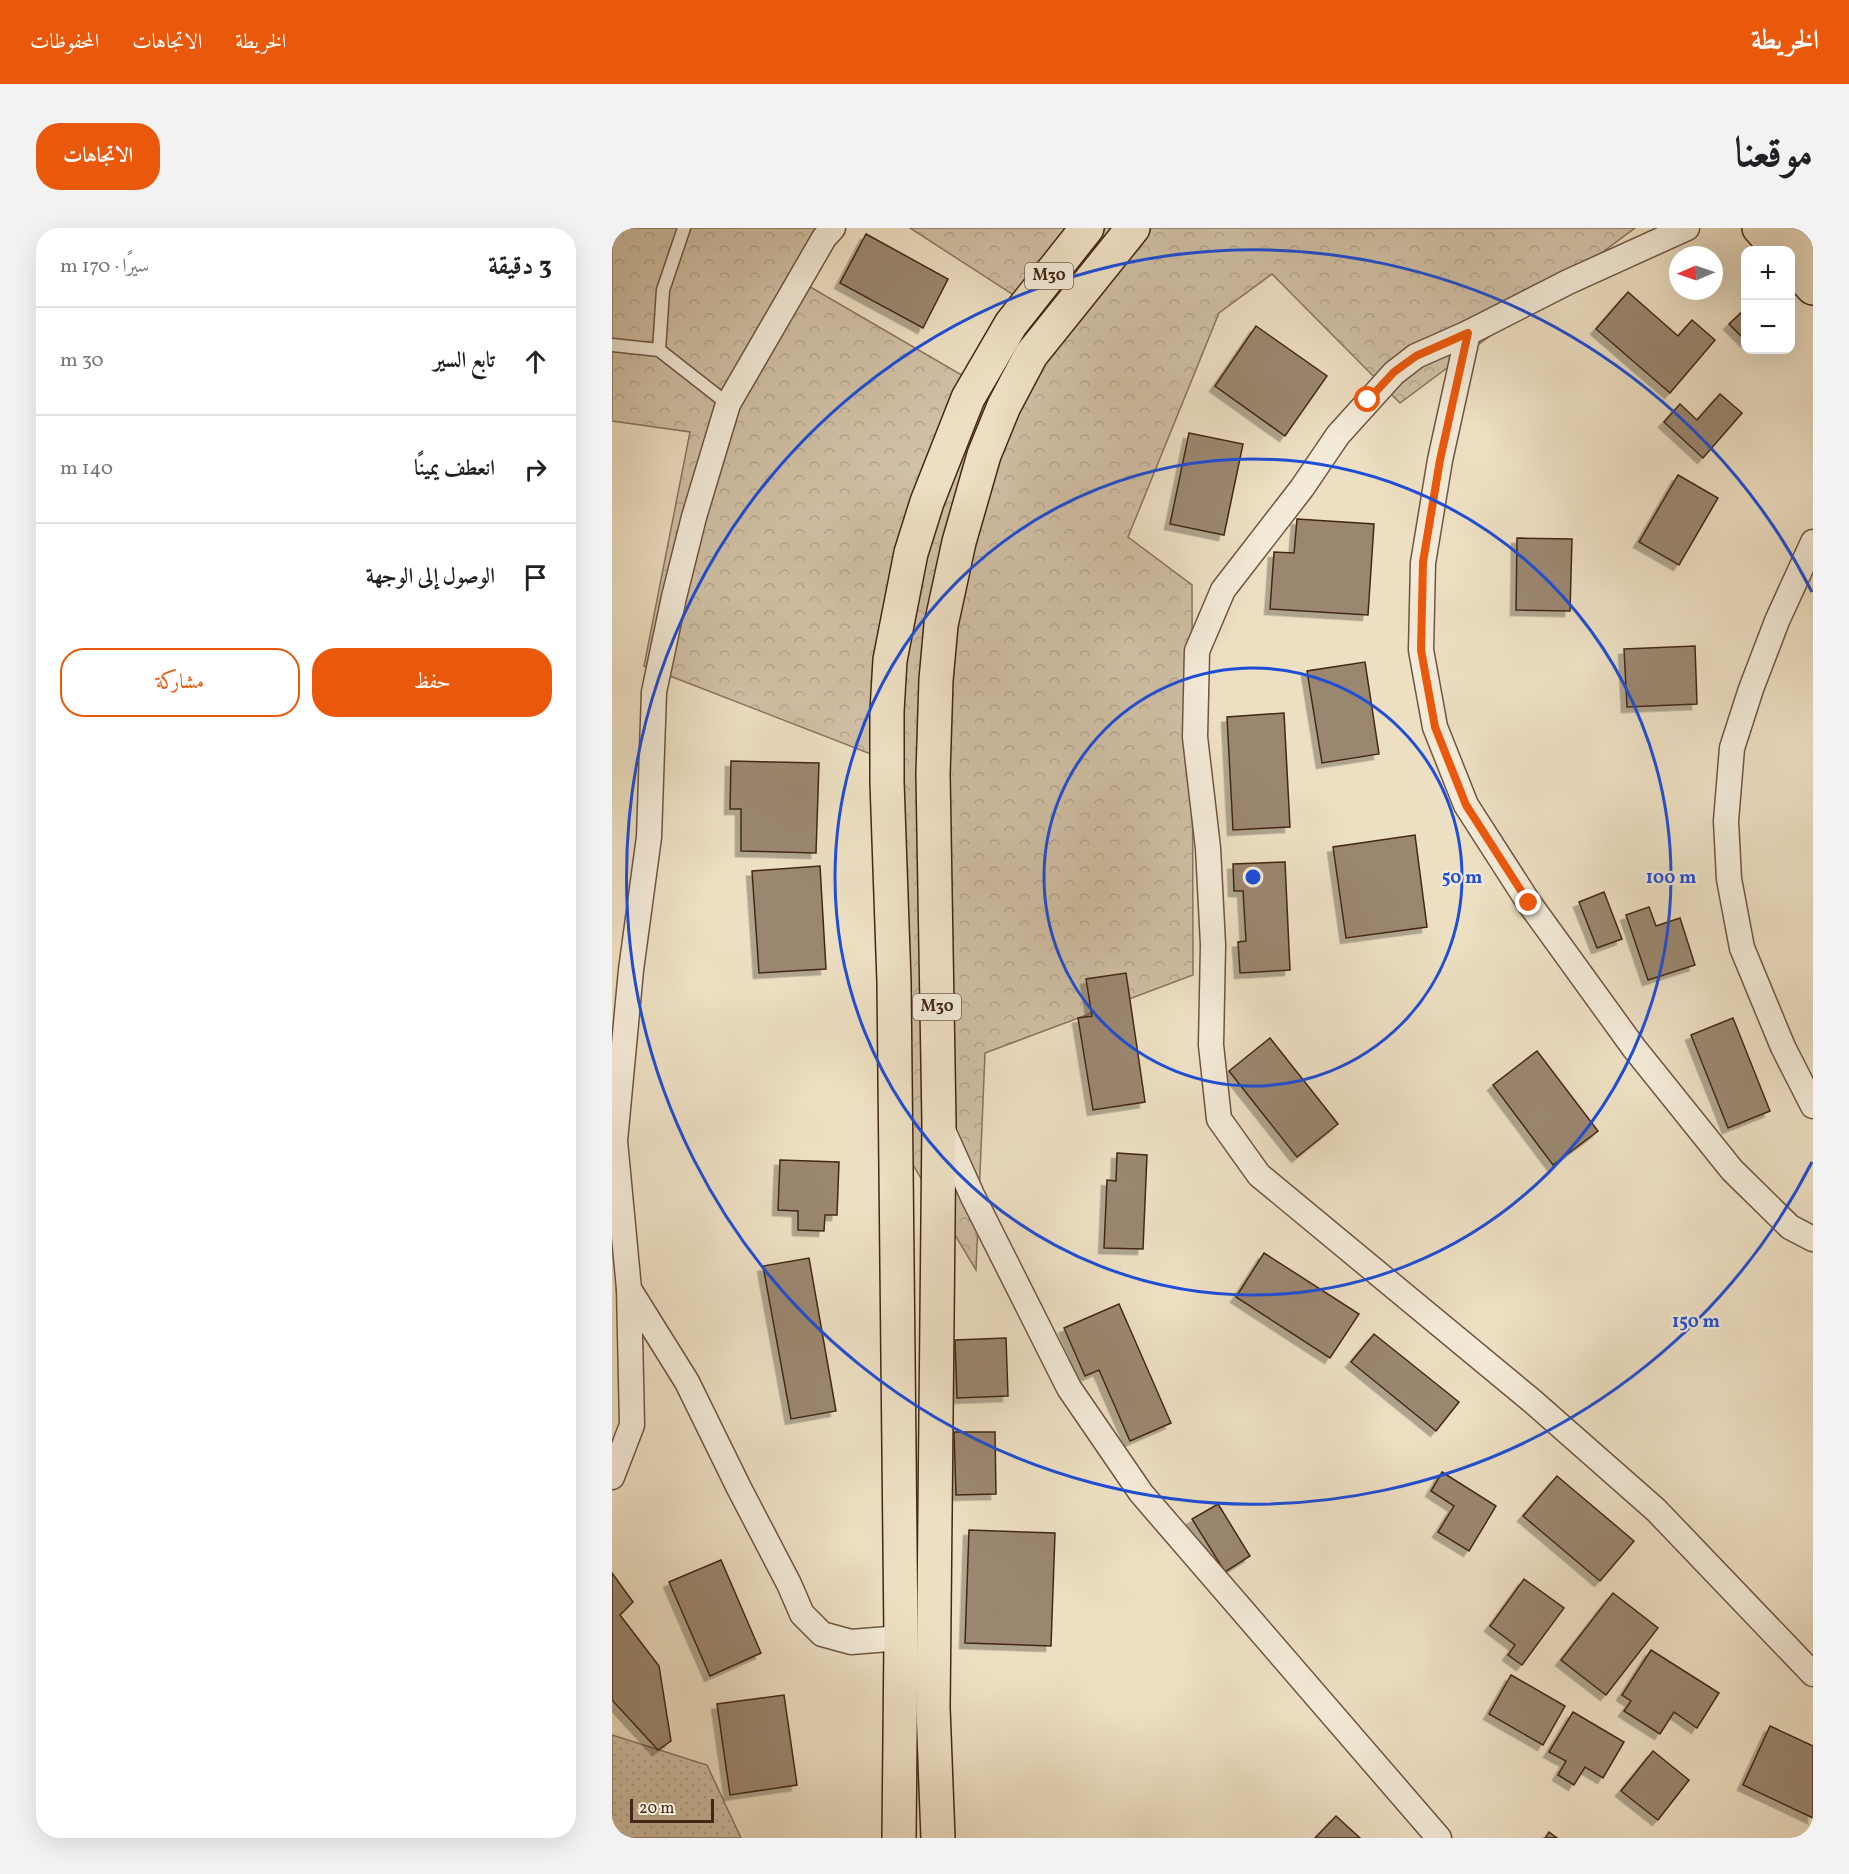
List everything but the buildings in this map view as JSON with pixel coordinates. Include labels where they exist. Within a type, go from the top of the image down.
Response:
[{"type":"highway","name":"M30","points":[[899,1838],[901,1638],[894,982],[887,782],[890,660],[911,553],[927,502],[968,398],[1011,324],[1087,228]]},
{"type":"highway","name":"M30","points":[[940,1833],[933,1708],[939,1123],[933,774],[936,680],[941,625],[958,542],[984,455],[1004,405],[1031,355],[1133,228]]},
{"type":"highway","points":[[1759,228],[1775,246]]},
{"type":"highway","points":[[1794,228],[1813,249]]},
{"type":"highway","points":[[1795,268],[1813,288]]},
{"type":"street","points":[[612,1477],[632,1425],[629,1289],[615,1141],[631,970],[649,837],[654,692],[676,585],[728,404],[833,228]]},
{"type":"street","points":[[1688,228],[1568,282],[1468,333],[1416,356],[1394,372],[1338,435],[1302,488],[1223,590],[1197,651],[1195,737],[1208,848],[1213,945],[1211,1045],[1219,1119],[1259,1175],[1531,1400],[1656,1510],[1813,1674]]},
{"type":"street","points":[[1468,333],[1440,460],[1423,562],[1421,650],[1435,727],[1466,805],[1529,903],[1634,1048],[1732,1170],[1790,1227],[1813,1239]]},
{"type":"street","points":[[1813,542],[1777,621],[1732,748],[1726,821],[1729,879],[1742,948],[1783,1047],[1813,1106]]},
{"type":"street","points":[[939,1123],[972,1195],[1069,1388],[1141,1493],[1439,1838]]},
{"type":"street","points":[[629,1289],[687,1382],[802,1614],[822,1634],[851,1642],[901,1638]]},
{"type":"lane","points":[[659,350],[663,290],[684,228]]},
{"type":"lane","points":[[612,345],[659,350],[728,404]]},
{"type":"green space","points":[[612,228],[839,228],[805,284],[977,384],[1029,305],[910,228],[1635,228],[1400,403],[1272,274],[1219,313],[1128,537],[1192,585],[1193,975],[985,1053],[976,1270],[910,1160],[871,754],[644,666],[690,432],[612,421]]},
{"type":"green space","points":[[612,1735],[707,1765],[741,1838],[612,1838]]},
{"type":"route","points":[[1368,400],[1394,372],[1416,356],[1468,333],[1440,460],[1423,562],[1421,650],[1435,727],[1466,805],[1529,903]]}]
